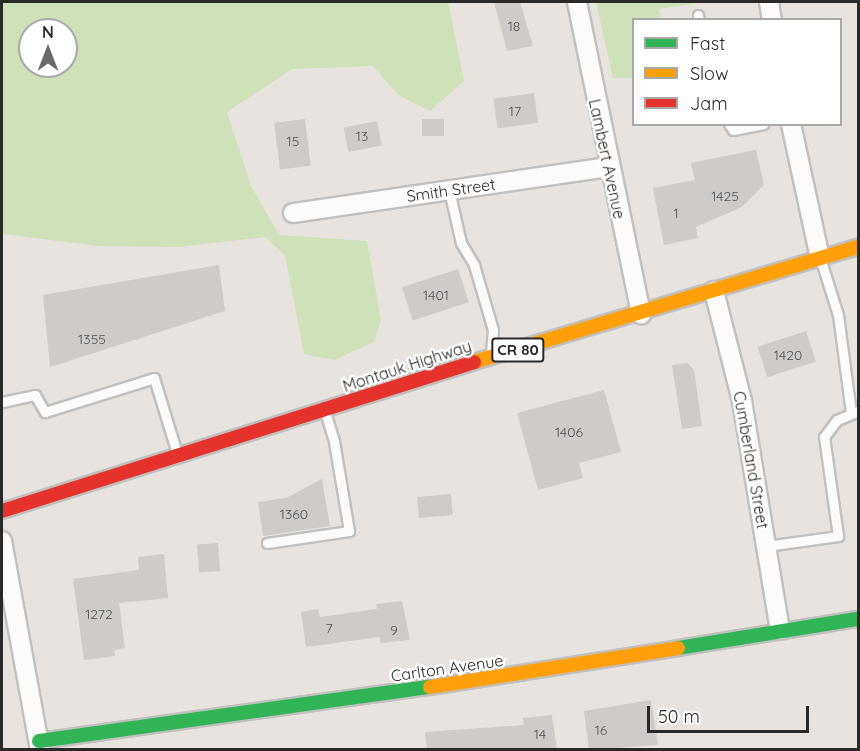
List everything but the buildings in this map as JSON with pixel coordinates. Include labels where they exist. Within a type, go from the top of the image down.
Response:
[{"type":"main road","name":"Montauk Highway","points":[[2,512],[491,357],[641,315],[858,246]]},
{"type":"main road","name":"Carlton Avenue","points":[[40,745],[499,677],[858,619]]},
{"type":"street","name":"Lambert Avenue","points":[[577,2],[641,315]]},
{"type":"street","points":[[769,2],[772,18]]},
{"type":"street","points":[[791,126],[820,258]]},
{"type":"street","name":"Smith Street","points":[[293,213],[610,167]]},
{"type":"street","name":"Cumberland Street","points":[[714,291],[742,401],[780,630]]},
{"type":"street","points":[[2,541],[40,745]]},
{"type":"lane","points":[[730,126],[733,130],[753,126]]},
{"type":"lane","points":[[449,190],[461,243],[474,265],[493,330],[491,357]]},
{"type":"lane","points":[[766,546],[837,536],[824,437],[837,420],[855,412],[837,315],[820,258]]},
{"type":"lane","points":[[2,402],[35,395],[45,412],[154,378],[178,456]]},
{"type":"lane","points":[[267,543],[350,531],[334,441],[325,410]]},
{"type":"green space","points":[[2,2],[448,2],[464,81],[430,111],[398,95],[373,66],[292,69],[227,112],[251,186],[279,235],[367,241],[381,320],[374,342],[334,360],[304,354],[285,255],[265,237],[178,247],[98,246],[2,234]]},
{"type":"green space","points":[[596,2],[705,2],[659,9],[661,18],[632,18],[632,78],[613,78]]},
{"type":"traffic: fast","points":[[678,648],[858,619]]},
{"type":"traffic: fast","points":[[39,741],[430,687]]},
{"type":"traffic: slow","points":[[474,362],[858,247]]},
{"type":"traffic: slow","points":[[430,687],[678,648]]},
{"type":"traffic: jam","points":[[2,511],[474,362]]}]
